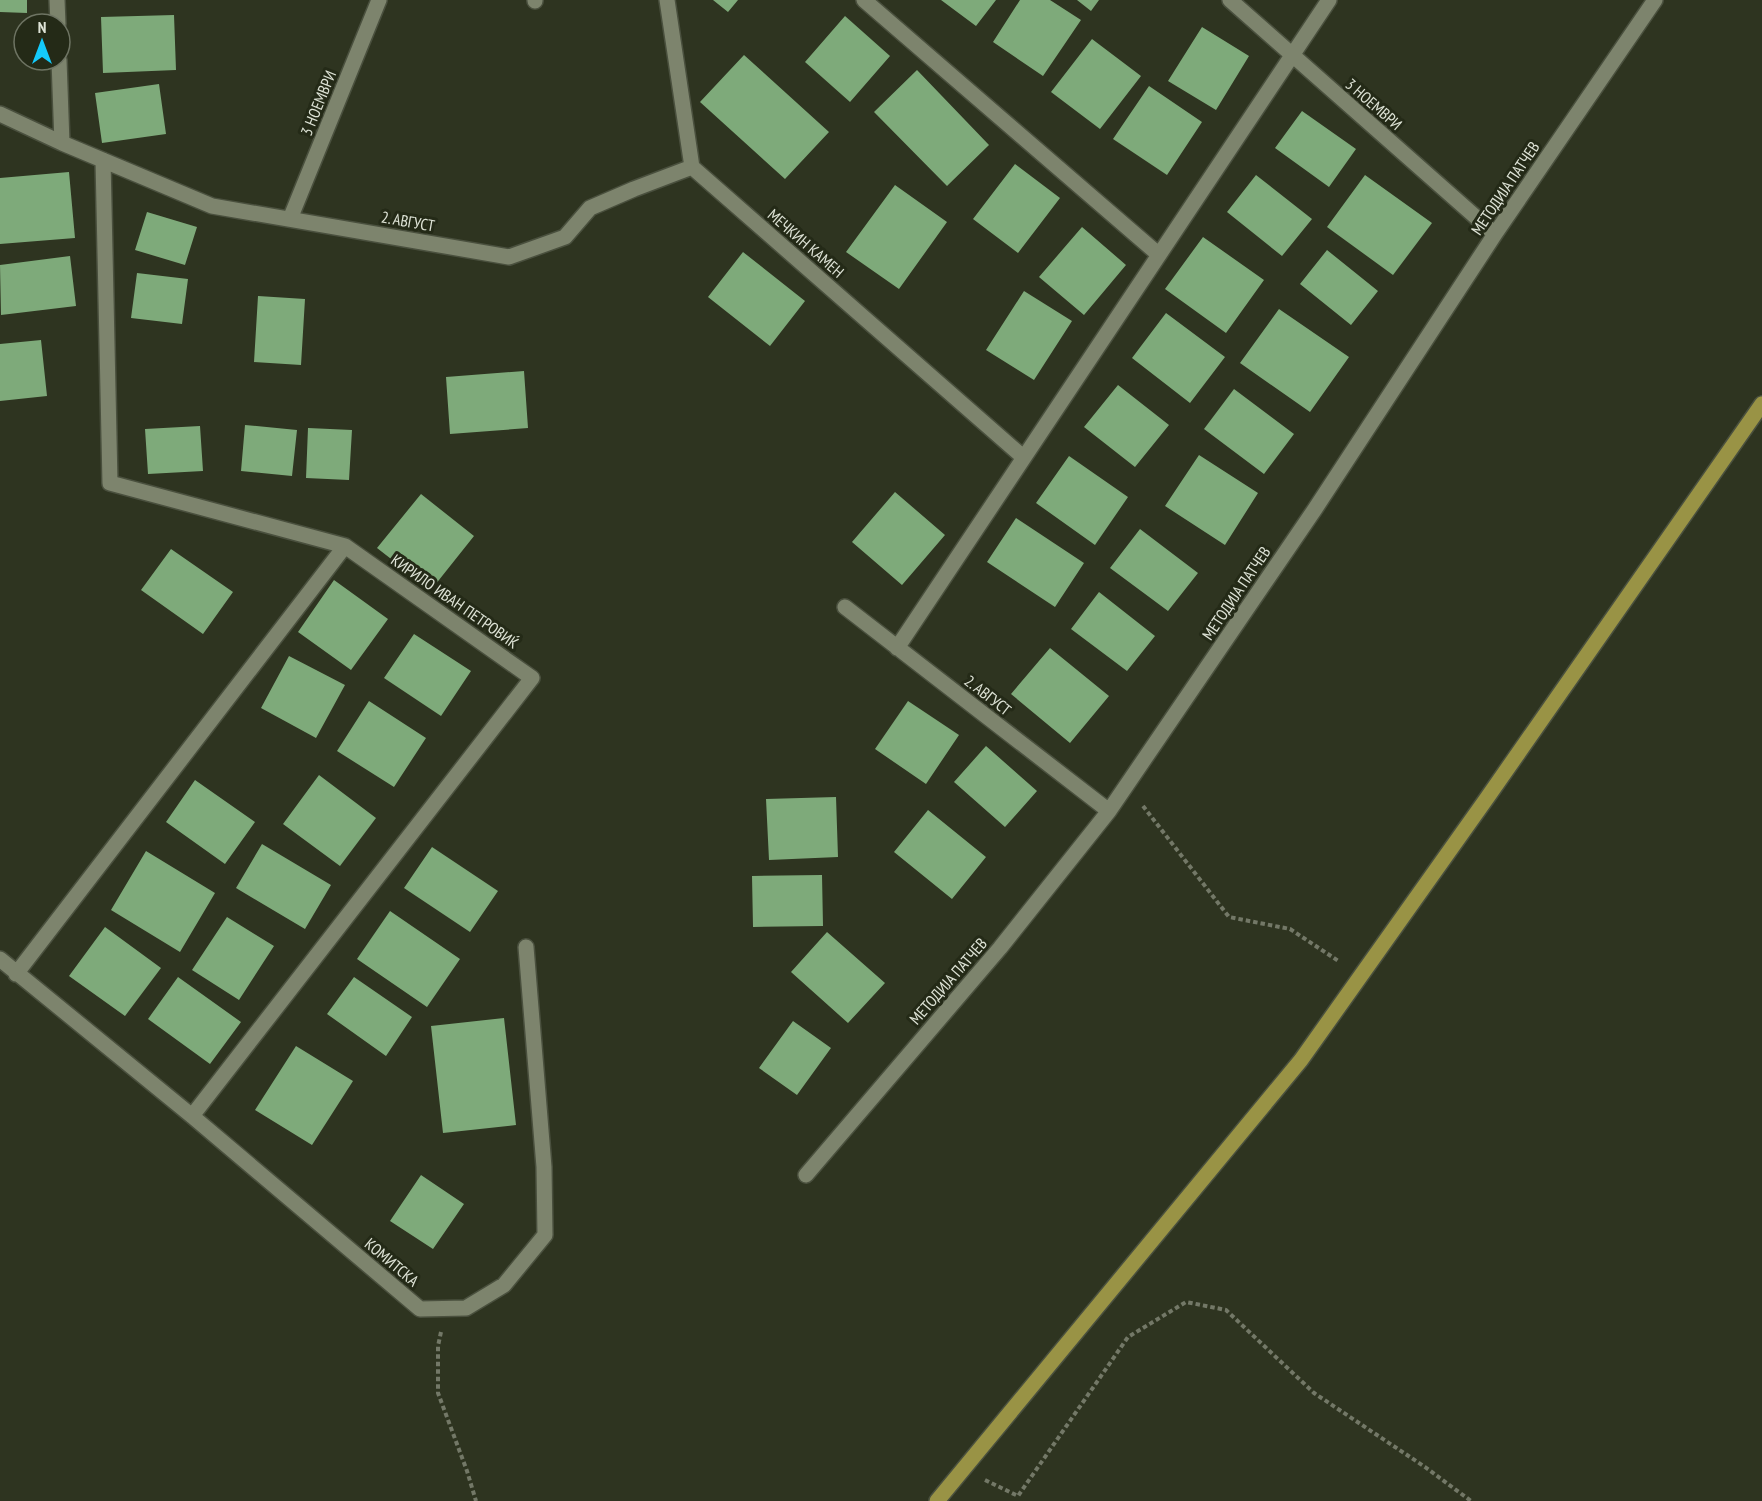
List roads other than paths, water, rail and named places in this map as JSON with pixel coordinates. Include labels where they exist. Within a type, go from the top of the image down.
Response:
[{"type":"main road","points":[[937,1501],[1301,1060],[1762,404]]},
{"type":"street","name":"3 НОЕМВРИ","points":[[290,219],[379,0]]},
{"type":"street","points":[[667,0],[692,167]]},
{"type":"street","points":[[864,0],[1158,254]]},
{"type":"street","name":"3 НОЕМВРИ","points":[[1230,0],[1292,57],[1496,234]]},
{"type":"street","points":[[897,648],[1329,0]]},
{"type":"street","name":"МЕТОДИJА ПАТЧЕВ","points":[[806,1175],[1000,948],[1109,811],[1316,509],[1496,234],[1655,0]]},
{"type":"street","points":[[59,72],[62,142]]},
{"type":"street","name":"2. АВГУСТ","points":[[0,114],[212,206],[509,257],[565,237],[590,208],[692,167]]},
{"type":"street","points":[[16,974],[345,546],[110,483],[103,160]]},
{"type":"street","name":"МЕЧКИН КАМЕН","points":[[692,167],[1023,458]]},
{"type":"street","name":"КИРИЛО ИВАН ПЕТРОВИЌ","points":[[192,1116],[532,678],[345,546]]},
{"type":"street","name":"2. АВГУСТ","points":[[845,607],[1109,811]]},
{"type":"street","name":"КОМИТСКА","points":[[0,959],[192,1116],[420,1309],[466,1308],[504,1285],[545,1235],[544,1167],[526,947]]}]
